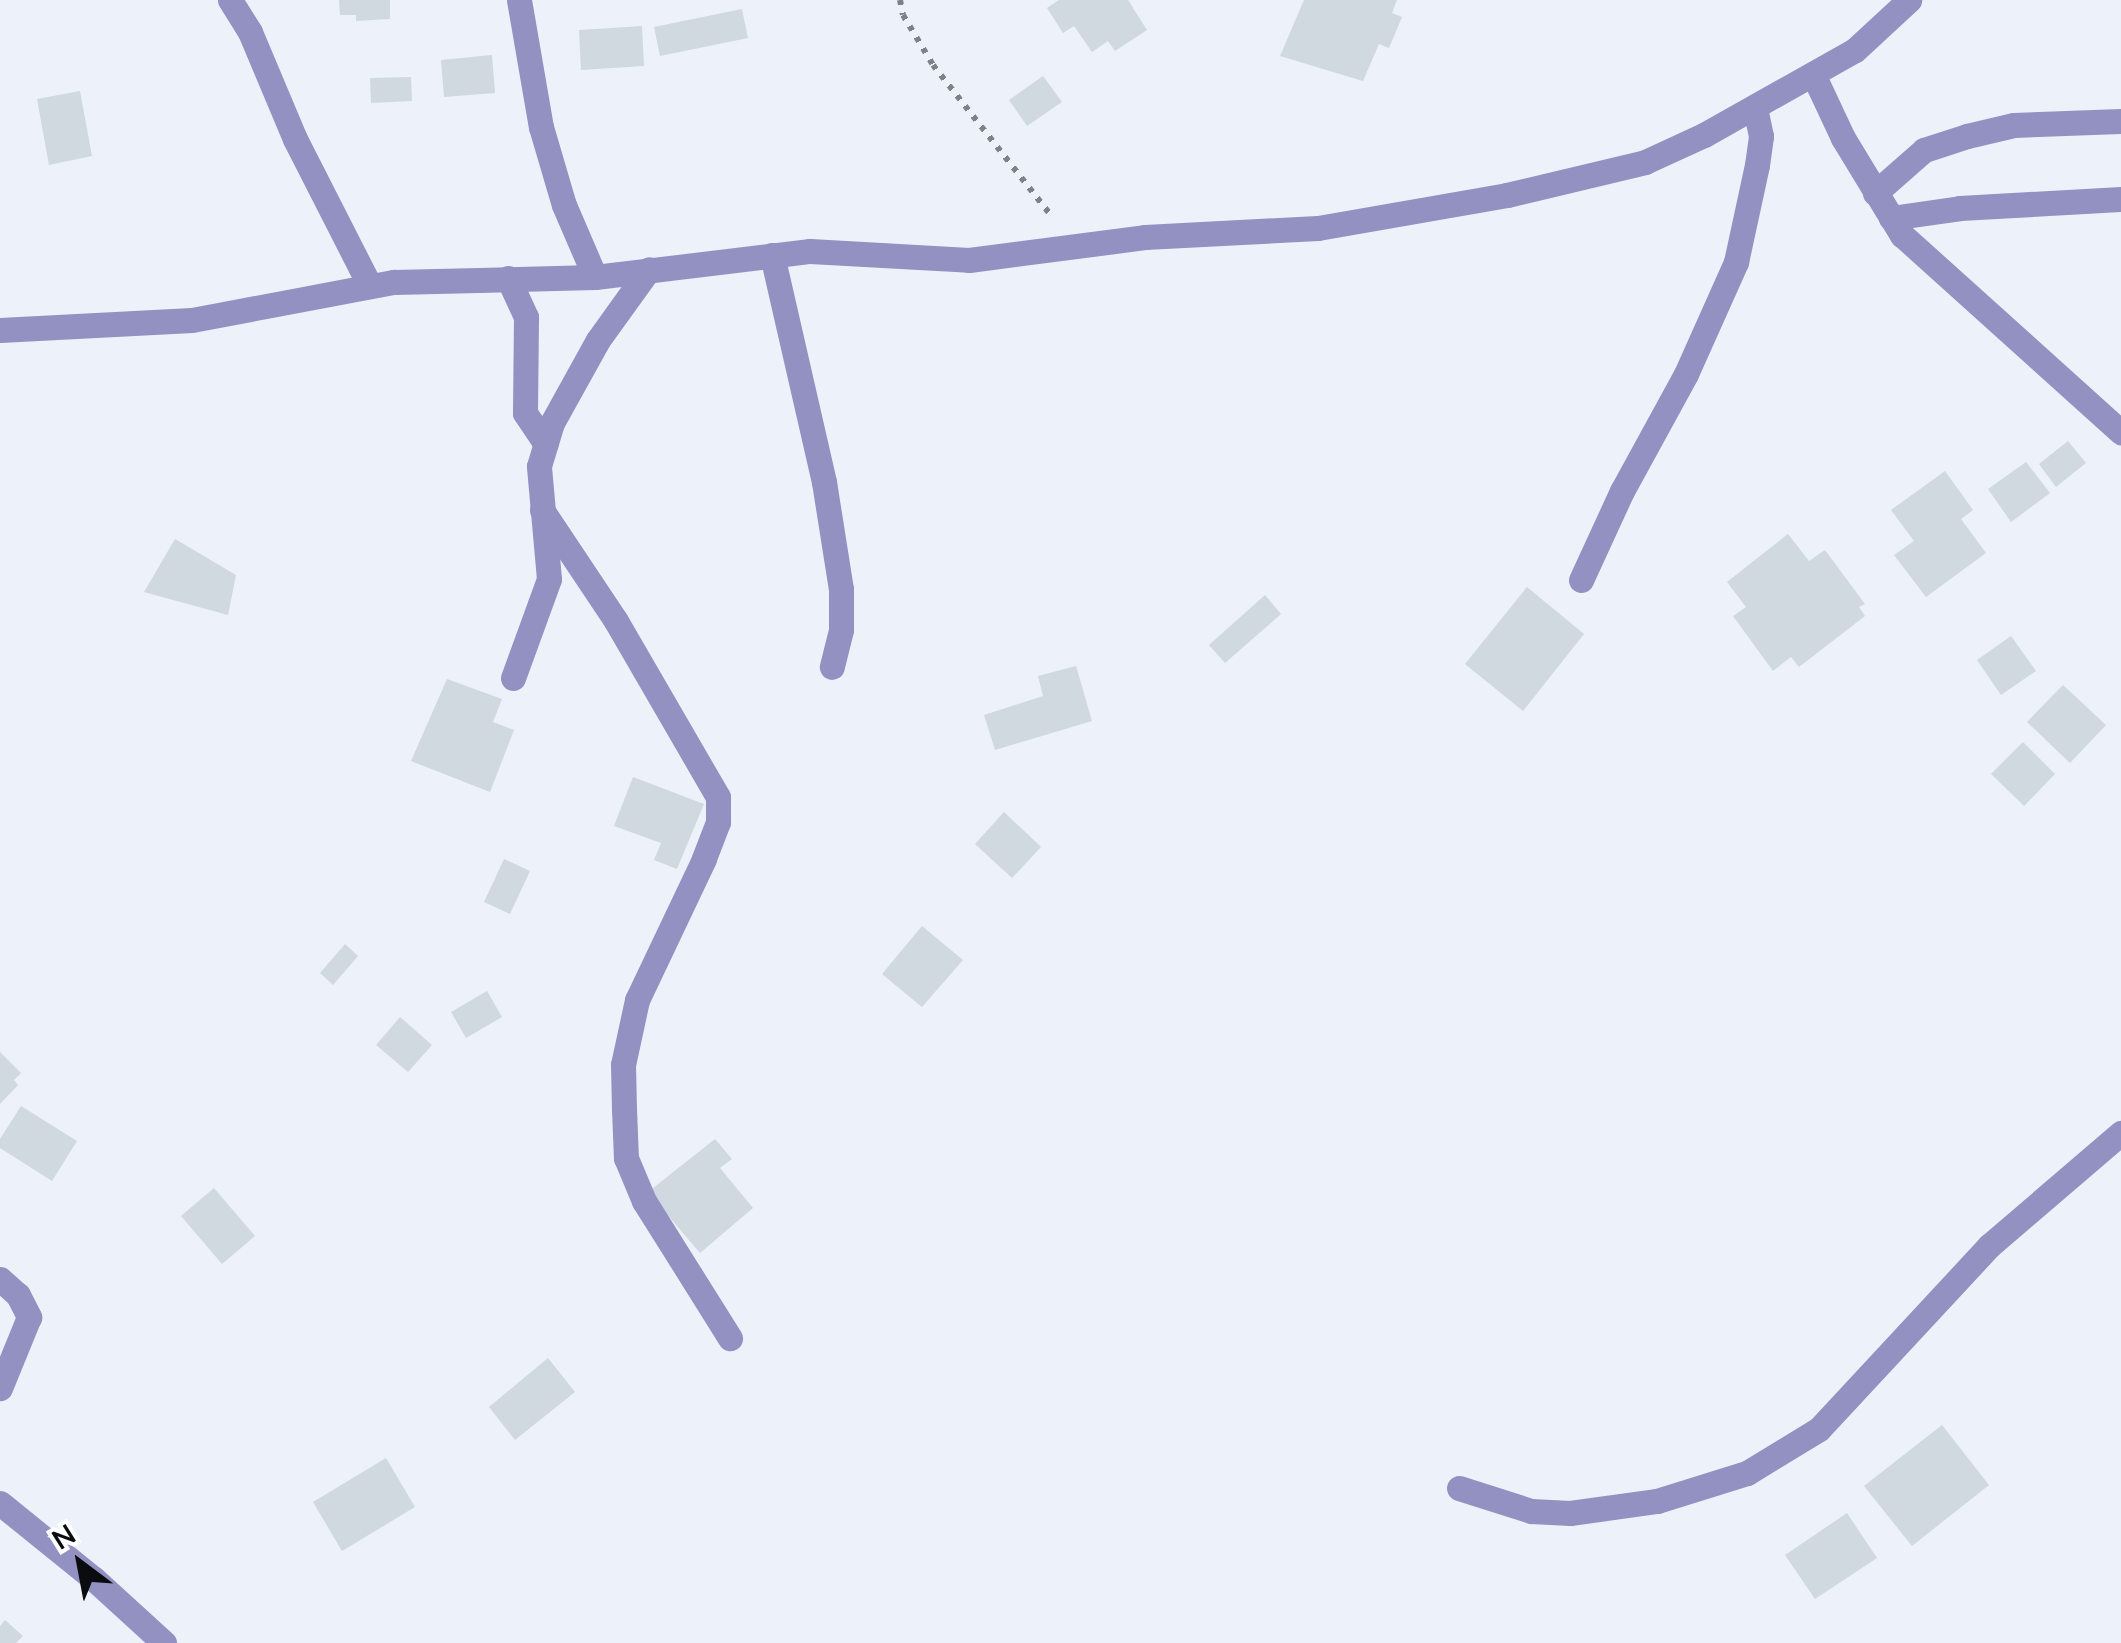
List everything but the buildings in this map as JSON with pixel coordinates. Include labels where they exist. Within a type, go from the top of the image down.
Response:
[{"type":"street","points":[[230,0],[250,32],[295,140],[369,284]]},
{"type":"street","points":[[519,0],[525,56],[541,128],[564,205],[594,276]]},
{"type":"street","points":[[0,330],[192,320],[369,284],[594,276],[810,251],[969,260],[1075,246],[1318,228],[1508,194],[1646,162],[1755,107],[1855,50],[1896,4]]},
{"type":"street","points":[[1813,74],[1843,138],[1902,234],[2121,432]]},
{"type":"street","points":[[1581,580],[1622,491],[1695,356],[1736,262],[1758,165],[1761,136],[1755,107]]},
{"type":"street","points":[[1876,193],[1924,150],[1967,136],[2014,125],[2121,121]]},
{"type":"street","points":[[1891,218],[1960,208],[2121,199]]},
{"type":"street","points":[[772,254],[824,482],[841,588],[841,630],[832,667]]},
{"type":"street","points":[[513,678],[549,578],[539,466],[552,423],[598,340],[649,268]]},
{"type":"street","points":[[508,278],[526,317],[525,413],[546,444]]},
{"type":"street","points":[[542,510],[646,670],[718,797],[718,822],[704,859],[636,1000],[624,1065],[624,1109],[626,1158],[644,1201],[730,1338]]},
{"type":"street","points":[[1460,1488],[1531,1511],[1570,1513],[1657,1501],[1747,1473],[1819,1429],[1989,1246],[2121,1134]]},
{"type":"street","points":[[0,1279],[18,1295],[29,1317],[0,1388]]},
{"type":"street","points":[[0,1503],[164,1643]]},
{"type":"path","points":[[900,0],[902,14],[933,65],[1075,246]]}]
